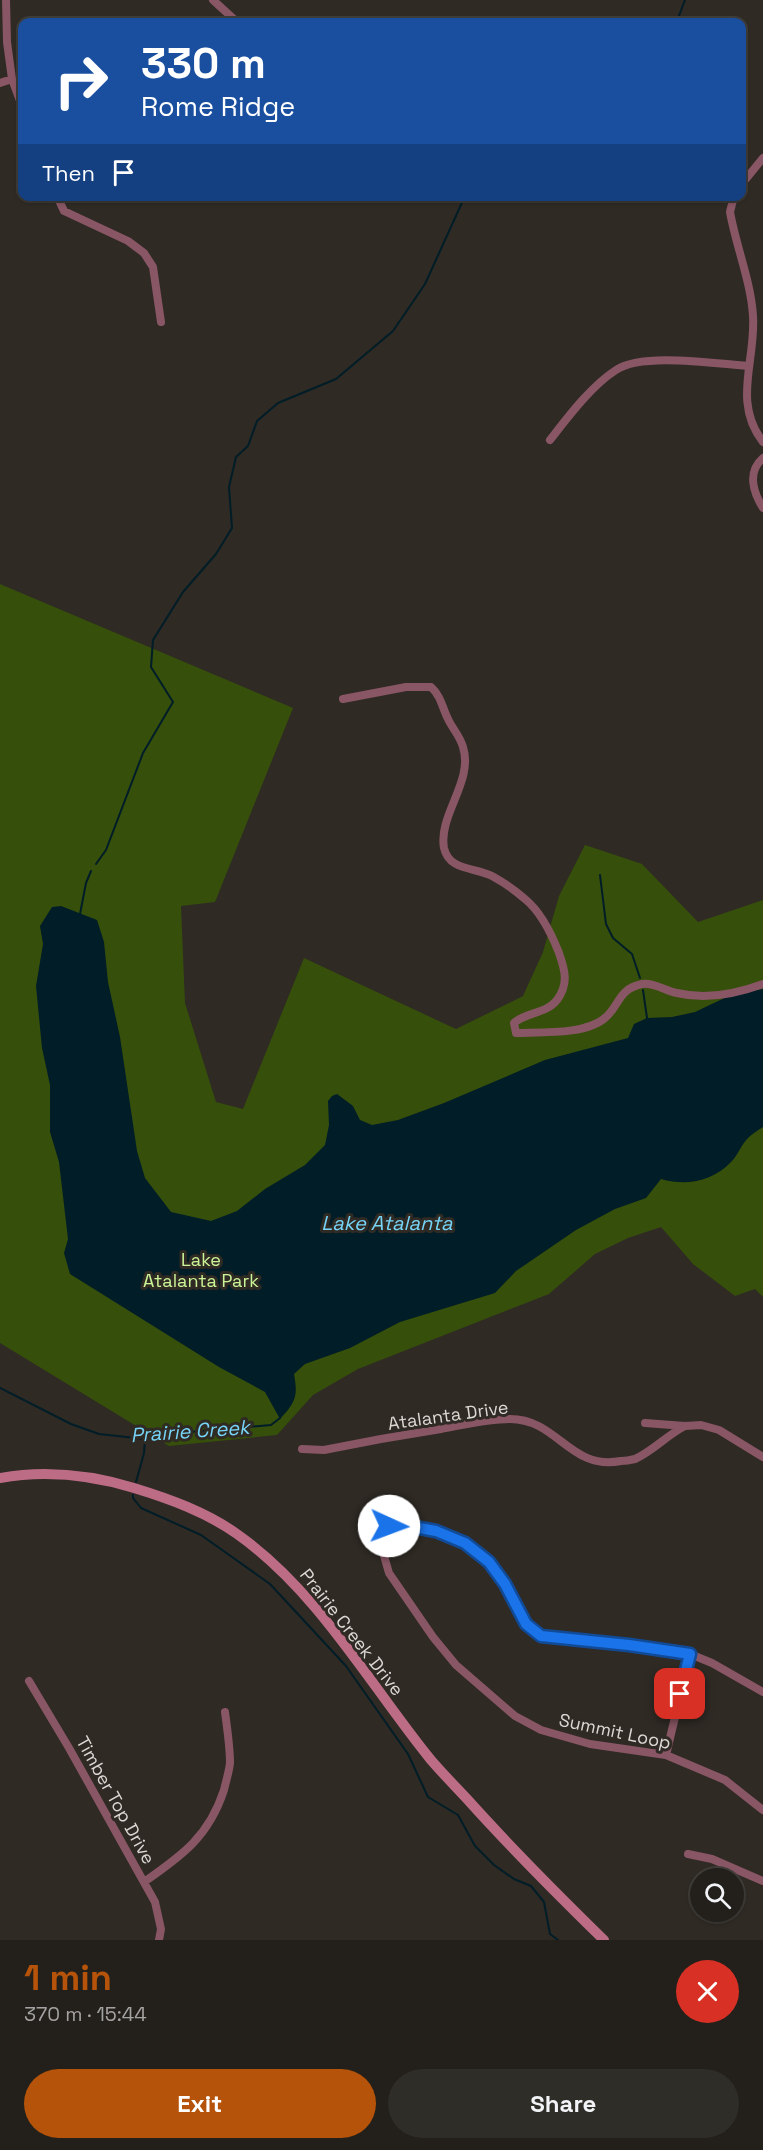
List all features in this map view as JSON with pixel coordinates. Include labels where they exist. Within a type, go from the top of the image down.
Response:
[{"type":"main road","name":"Prairie Creek Drive","points":[[0,1479],[58,1474],[102,1479],[157,1495],[200,1512],[236,1533],[295,1584],[433,1763],[495,1831],[604,1940]]},
{"type":"street","points":[[6,0],[7,42],[12,79],[18,95]]},
{"type":"street","points":[[213,0],[233,18]]},
{"type":"street","points":[[0,83],[12,79]]},
{"type":"street","points":[[746,179],[763,158]]},
{"type":"street","points":[[59,201],[64,211],[128,241],[144,253],[153,267],[161,322]]},
{"type":"street","points":[[733,201],[730,213],[753,316],[746,400],[753,429],[763,442]]},
{"type":"street","points":[[550,440],[603,380],[618,368],[634,363],[669,360],[748,366]]},
{"type":"street","points":[[763,458],[757,463],[752,484],[763,508]]},
{"type":"street","points":[[343,699],[406,687],[431,687],[439,694],[448,719],[463,747],[466,763],[446,827],[444,847],[447,856],[454,864],[491,876],[527,901],[542,920],[566,971],[565,987],[556,1001],[542,1012],[514,1023],[516,1033],[585,1028],[606,1017],[626,990],[644,983],[677,993],[710,997],[732,994],[763,984]]},
{"type":"street","name":"Atalanta Drive","points":[[302,1449],[324,1450],[509,1419],[527,1421],[548,1430],[580,1456],[607,1464],[634,1459],[685,1426]]},
{"type":"street","points":[[645,1423],[701,1425],[719,1430],[763,1458]]},
{"type":"street","name":"Summit Loop","points":[[763,1692],[712,1663],[690,1654],[541,1636],[526,1624],[505,1584],[489,1562],[465,1543],[436,1531],[398,1524],[389,1526],[382,1532],[380,1542],[389,1574],[433,1637],[456,1665],[515,1716],[541,1730],[590,1744],[666,1755],[725,1780],[763,1810]]},
{"type":"street","points":[[666,1755],[690,1654]]},
{"type":"street","name":"Timber Top Drive","points":[[29,1681],[155,1902],[161,1929],[159,1940]]},
{"type":"street","points":[[144,1881],[178,1858],[202,1834],[217,1811],[230,1763],[225,1712]]},
{"type":"street","points":[[688,1854],[712,1859],[763,1881]]},
{"type":"green space","name":"Lake Atalanta Park","points":[[0,584],[293,708],[215,902],[181,906],[185,1003],[216,1102],[243,1109],[304,958],[456,1029],[523,996],[543,952],[559,896],[585,845],[642,864],[698,922],[763,900],[763,1297],[755,1289],[735,1296],[693,1264],[661,1227],[628,1238],[595,1254],[549,1294],[358,1369],[313,1395],[277,1435],[169,1446],[0,1343]]},
{"type":"water","name":"Lake Atalanta","points":[[61,906],[97,920],[104,942],[108,982],[120,1037],[137,1151],[145,1178],[171,1212],[211,1221],[237,1211],[265,1189],[305,1165],[325,1145],[329,1125],[328,1101],[337,1094],[353,1106],[360,1120],[372,1125],[398,1120],[545,1060],[628,1038],[634,1024],[647,1018],[672,1017],[695,1012],[733,994],[763,989],[763,1127],[748,1138],[731,1162],[716,1174],[689,1182],[661,1179],[646,1198],[615,1209],[576,1230],[516,1271],[495,1293],[400,1322],[350,1348],[305,1364],[294,1374],[296,1393],[290,1408],[280,1419],[265,1392],[219,1367],[70,1274],[64,1253],[68,1239],[59,1162],[50,1132],[50,1085],[42,1048],[36,986],[43,944],[40,926],[52,907]]},
{"type":"waterway","points":[[678,18],[685,0]]},
{"type":"waterway","points":[[96,864],[106,850],[143,753],[173,702],[151,667],[153,640],[183,592],[216,554],[232,528],[229,487],[236,457],[248,446],[257,421],[278,403],[336,379],[393,331],[425,284],[463,201]]},
{"type":"waterway","points":[[80,914],[86,883],[91,871]]},
{"type":"waterway","points":[[600,875],[606,924],[613,938],[632,954],[640,978]]},
{"type":"waterway","points":[[643,990],[647,1018]]},
{"type":"waterway","name":"Prairie Creek","points":[[0,1388],[71,1424],[99,1434],[145,1439],[177,1433],[271,1425],[280,1418]]},
{"type":"waterway","points":[[136,1482],[144,1453],[145,1439]]},
{"type":"waterway","points":[[133,1495],[141,1508],[201,1535],[270,1584],[346,1666],[408,1754],[428,1797],[458,1815],[475,1846],[494,1865],[514,1879],[531,1886],[544,1902],[550,1934],[558,1940]]},
{"type":"route","points":[[389,1526],[398,1524],[436,1531],[465,1543],[489,1562],[505,1584],[526,1624],[541,1636],[690,1654],[680,1694]]}]
